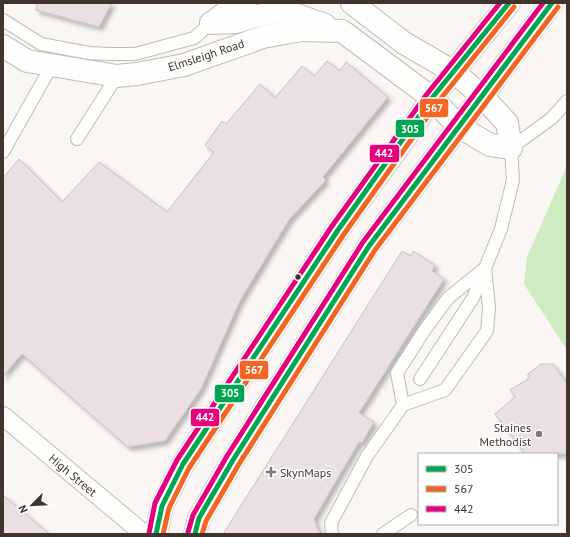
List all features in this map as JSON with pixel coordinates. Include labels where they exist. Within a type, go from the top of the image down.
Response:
[{"type":"main road","points":[[156,534],[162,506],[183,464],[338,230],[408,134],[432,98],[509,3]]},
{"type":"main road","points":[[195,534],[200,518],[233,460],[369,246],[552,3]]},
{"type":"street","points":[[211,23],[231,8],[246,3]]},
{"type":"street","points":[[211,23],[236,22],[256,16],[285,11],[342,31],[432,98],[458,126],[490,145],[511,148],[507,123],[482,96],[454,72],[404,43],[352,4],[342,31]]},
{"type":"street","name":"Elmsleigh Road","points":[[3,46],[27,61],[117,76],[137,74],[184,65],[263,37],[301,30],[342,31]]},
{"type":"street","name":"High Street","points":[[3,416],[144,534]]},
{"type":"lane","points":[[3,20],[41,44],[68,50],[109,54],[135,54],[194,38],[211,23]]},
{"type":"lane","points":[[3,152],[52,65]]},
{"type":"lane","points":[[77,139],[117,76]]},
{"type":"lane","points":[[420,379],[473,298],[501,229],[510,198],[513,180],[511,148],[552,118],[567,101]]},
{"type":"lane","points":[[332,534],[331,524],[364,463],[402,405],[445,390],[487,331],[489,308],[485,268]]},
{"type":"lane","points":[[402,405],[398,374],[401,367],[424,331],[448,298],[485,268]]},
{"type":"lane","points":[[383,534],[411,515]]},
{"type":"green space","points":[[567,166],[567,350],[524,284],[527,257]]},
{"type":"building","points":[[37,3],[112,3],[99,27],[36,10]]},
{"type":"building","points":[[327,61],[340,71],[346,62],[388,97],[323,177],[326,180],[289,220],[240,301],[201,389],[165,441],[128,447],[22,354],[3,376],[3,178],[19,159],[62,202],[99,162],[167,212],[214,152],[205,145],[222,121],[226,124],[260,84],[275,98],[302,66],[314,76]]},
{"type":"building","points":[[402,251],[411,256],[413,251],[435,265],[432,271],[444,279],[359,413],[374,422],[362,443],[359,442],[314,519],[320,534],[223,534]]},
{"type":"building","name":"Staines Methodist","points":[[541,364],[553,364],[567,384],[567,454],[524,453],[495,414],[515,397],[510,390],[528,379],[528,374]]},
{"type":"building","points":[[3,495],[49,534],[3,534]]},
{"type":"transit line","name":"442","points":[[149,533],[155,503],[177,460],[332,226],[427,94],[500,3]]},
{"type":"transit line","name":"305","points":[[156,534],[162,506],[183,464],[338,230],[432,98],[509,3]]},
{"type":"transit line","name":"442","points":[[188,532],[193,515],[227,456],[363,242],[543,3]]},
{"type":"transit line","name":"305","points":[[195,534],[199,518],[233,460],[369,246],[552,3]]},
{"type":"transit line","name":"567","points":[[163,534],[169,508],[189,468],[344,234],[438,102],[514,7]]},
{"type":"transit line","name":"567","points":[[202,534],[206,521],[239,464],[375,250],[558,7]]},
{"type":"place","name":"Staines Methodist","points":[[539,434]]},
{"type":"place","name":"SkynMaps","points":[[271,472]]}]
